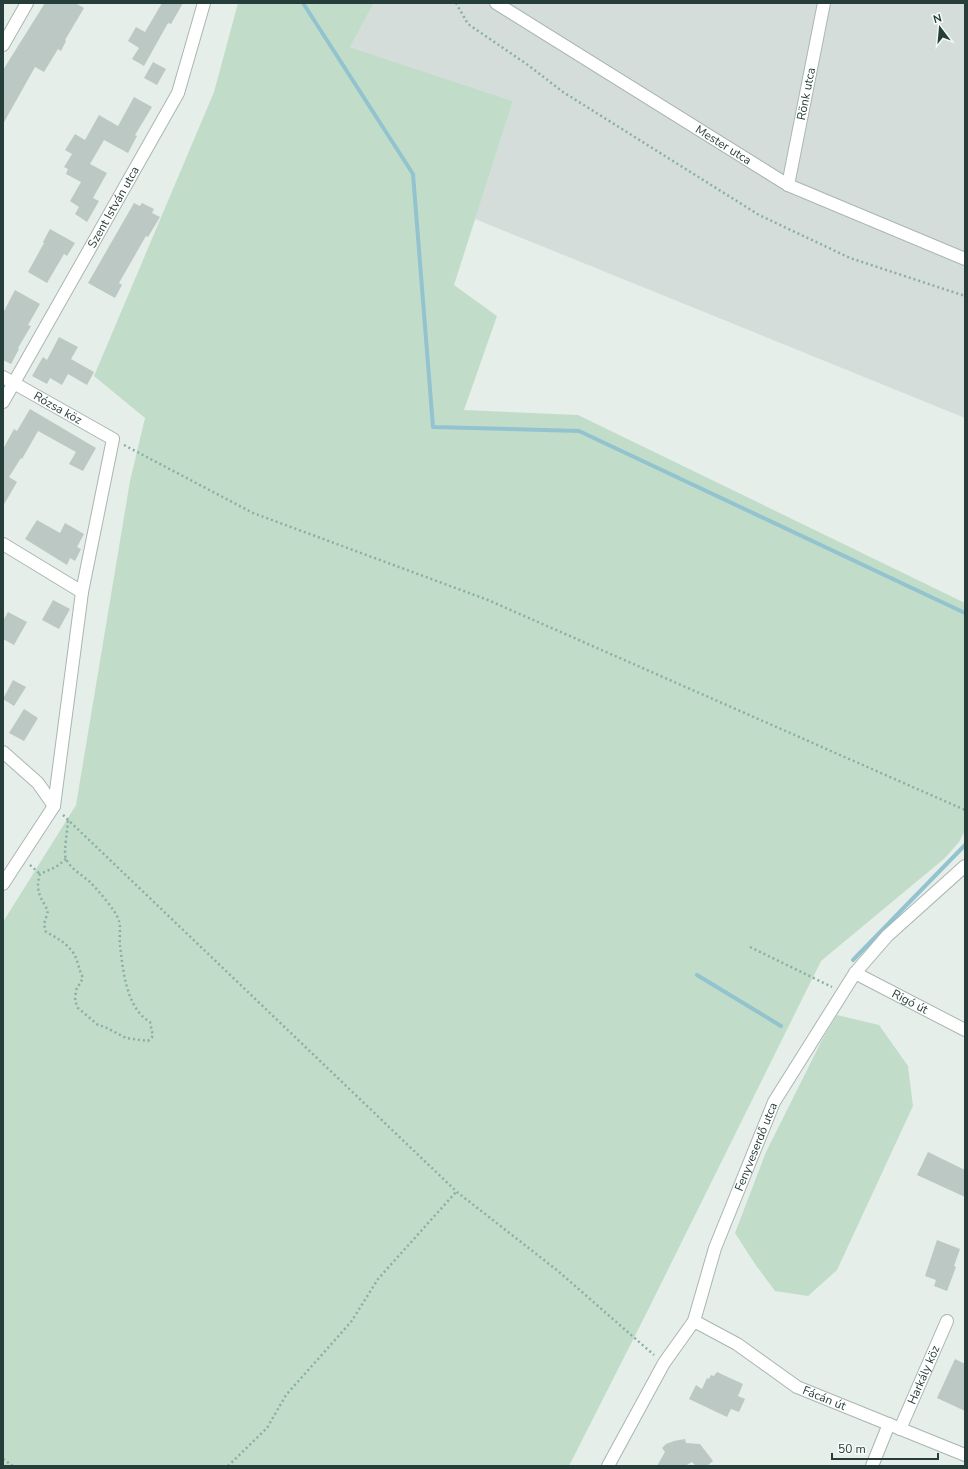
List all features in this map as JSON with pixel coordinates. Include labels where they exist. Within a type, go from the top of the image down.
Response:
[{"type":"street","points":[[3,46],[27,3]]},
{"type":"street","name":"Szent István utca","points":[[3,402],[8,380],[178,93],[204,3]]},
{"type":"street","name":"Mester utca","points":[[496,3],[788,185],[965,259]]},
{"type":"street","name":"Rönk utca","points":[[788,185],[824,3]]},
{"type":"street","name":"Rózsa köz","points":[[8,380],[113,439]]},
{"type":"street","points":[[3,884],[54,806],[82,592],[113,439]]},
{"type":"street","points":[[3,544],[82,592]]},
{"type":"street","points":[[3,752],[38,783],[54,806]]},
{"type":"street","name":"Fenyveserdő utca","points":[[608,1466],[664,1363],[694,1321],[715,1248],[774,1102],[855,973],[887,936],[965,866]]},
{"type":"street","name":"Rigó út","points":[[855,973],[965,1030]]},
{"type":"street","name":"Fácán út","points":[[694,1321],[737,1344],[798,1387],[965,1455]]},
{"type":"street","name":"Harkály köz","points":[[900,1429],[947,1321]]},
{"type":"street","points":[[872,1466],[888,1424]]},
{"type":"path","points":[[456,3],[468,24],[528,64],[563,92],[759,215],[850,258],[965,296]]},
{"type":"path","points":[[113,439],[253,512],[488,600],[965,810]]},
{"type":"path","points":[[54,806],[456,1192],[558,1271],[664,1363]]},
{"type":"path","points":[[66,859],[56,867],[40,874],[37,884],[40,896],[48,911],[44,924],[46,932],[64,942],[74,954],[83,978],[76,990],[75,1001],[78,1008],[98,1025],[126,1038],[148,1041],[153,1036],[150,1022],[144,1019],[132,1003],[127,989],[120,945],[119,921],[115,912],[90,882],[79,874],[66,859],[65,853],[68,819]]},
{"type":"path","points":[[750,947],[842,992]]},
{"type":"path","points":[[228,1466],[267,1428],[286,1395],[351,1322],[378,1279],[456,1192]]},
{"type":"path","points":[[3,1459],[13,1466]]},
{"type":"shaded area","points":[[374,3],[965,3],[965,418],[475,219],[513,101],[350,47]]},
{"type":"green space","points":[[238,3],[374,3],[350,47],[513,101],[454,285],[497,316],[464,410],[578,415],[965,603],[965,831],[959,842],[945,858],[821,961],[569,1466],[3,1466],[3,922],[76,805],[130,481],[145,418],[94,376],[214,92]]},
{"type":"green space","points":[[837,1015],[879,1025],[908,1066],[913,1106],[837,1270],[808,1296],[775,1291],[735,1233],[766,1152],[823,1038]]},
{"type":"building","points":[[45,3],[75,3],[84,8],[65,40],[66,41],[61,51],[58,49],[44,72],[35,67],[3,124],[3,70]]},
{"type":"building","points":[[162,3],[183,3],[171,24],[168,23],[144,66],[132,59],[139,48],[128,41],[136,27],[145,32]]},
{"type":"building","points":[[153,62],[166,69],[157,85],[144,78]]},
{"type":"building","points":[[134,97],[152,107],[135,135],[137,136],[128,153],[104,140],[90,164],[107,173],[93,198],[99,201],[87,222],[75,214],[79,207],[70,201],[81,182],[66,174],[68,169],[64,167],[72,154],[65,150],[75,134],[85,140],[99,115],[118,126]]},
{"type":"building","points":[[134,203],[140,206],[142,203],[154,209],[152,213],[160,217],[148,237],[146,236],[119,283],[122,285],[115,298],[88,283]]},
{"type":"building","points":[[50,229],[75,243],[67,256],[64,254],[47,283],[28,272]]},
{"type":"building","points":[[15,290],[40,304],[28,325],[31,326],[18,348],[19,349],[11,364],[3,360],[3,313]]},
{"type":"building","points":[[59,337],[78,347],[71,359],[94,372],[87,385],[68,374],[62,385],[50,378],[47,384],[32,376],[43,357],[47,360]]},
{"type":"building","points":[[30,409],[96,448],[83,471],[69,464],[76,452],[38,431],[22,459],[21,458],[9,477],[17,482],[3,506],[3,449],[14,429],[17,431]]},
{"type":"building","points":[[37,520],[60,533],[65,523],[84,534],[77,547],[81,549],[75,561],[70,558],[67,565],[25,539]]},
{"type":"building","points":[[53,600],[70,609],[59,629],[42,620]]},
{"type":"building","points":[[8,612],[27,622],[14,645],[3,639],[3,621]]},
{"type":"building","points":[[13,680],[26,687],[14,706],[3,699]]},
{"type":"building","points":[[24,709],[38,718],[24,741],[9,733]]},
{"type":"building","points":[[928,1152],[965,1170],[965,1197],[917,1175]]},
{"type":"building","points":[[937,1240],[960,1249],[954,1266],[956,1267],[947,1291],[934,1286],[936,1280],[925,1276]]},
{"type":"building","points":[[955,1359],[965,1364],[965,1411],[937,1398]]},
{"type":"building","points":[[717,1372],[743,1384],[738,1396],[745,1399],[739,1412],[731,1409],[727,1417],[689,1399],[696,1385],[702,1389],[707,1378],[709,1379],[711,1375],[714,1376]]},
{"type":"building","points":[[685,1439],[686,1443],[700,1444],[713,1461],[707,1466],[696,1466],[692,1462],[685,1466],[657,1466],[665,1452],[662,1448],[666,1444]]},
{"type":"waterway","points":[[303,3],[413,174],[433,427],[579,431],[965,613]]},
{"type":"waterway","points":[[853,960],[965,845]]},
{"type":"waterway","points":[[697,975],[781,1026]]}]
